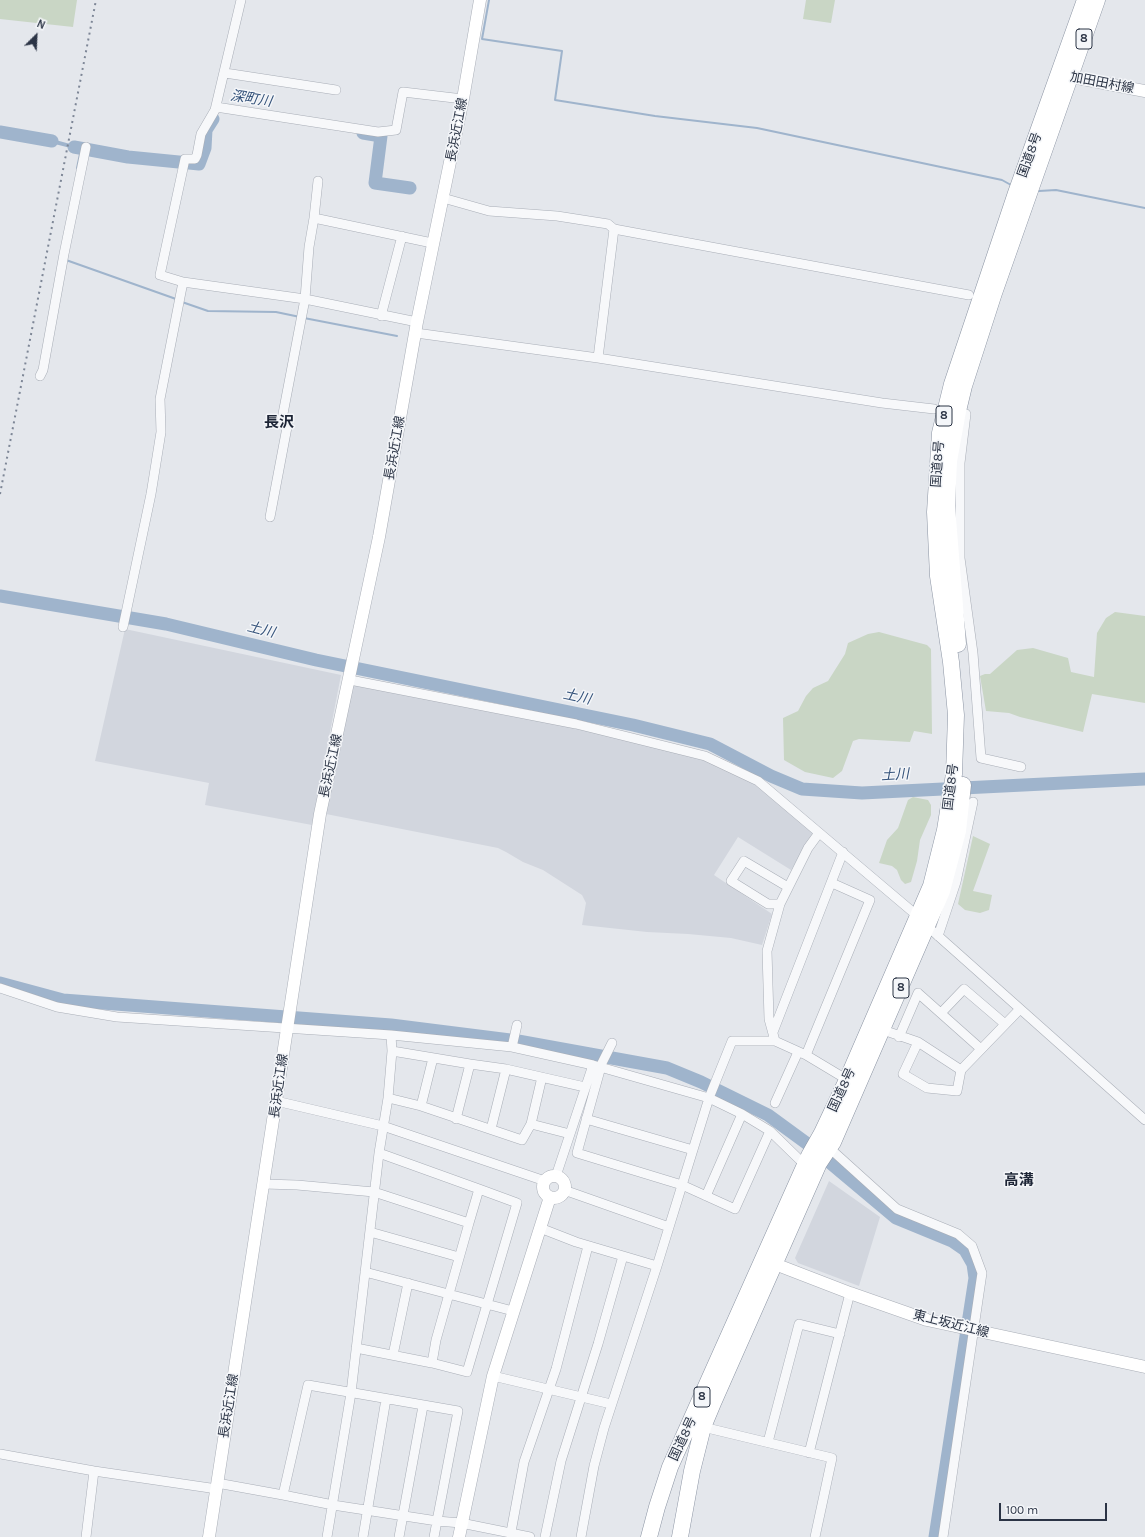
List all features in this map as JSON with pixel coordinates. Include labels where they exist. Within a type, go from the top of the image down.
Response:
[{"type":"highway","name":"国道8号","points":[[1064,76],[1085,0]]},
{"type":"highway","name":"国道8号","points":[[853,1082],[883,1030],[929,926],[931,886],[952,831],[959,774],[956,715],[951,662],[938,576],[936,548],[935,512],[940,433],[952,384],[1064,76],[1097,0]]},
{"type":"highway","name":"国道8号","points":[[680,1537],[692,1471],[703,1427],[769,1262],[811,1161],[830,1143],[853,1082],[929,926]]},
{"type":"highway","name":"国道8号","points":[[649,1537],[670,1467],[769,1262]]},
{"type":"main road","name":"長浜近江線","points":[[209,1537],[320,814],[379,537],[416,327],[432,243],[443,198],[463,99],[480,0]]},
{"type":"main road","name":"加田田村線","points":[[1064,76],[1145,92]]},
{"type":"main road","points":[[556,1176],[562,1180],[564,1190],[560,1195],[550,1197],[544,1190],[545,1181],[550,1177],[556,1176]]},
{"type":"main road","points":[[459,1537],[493,1376],[550,1197]]},
{"type":"main road","name":"東上坂近江線","points":[[769,1262],[927,1320],[1145,1367]]},
{"type":"street","points":[[241,0],[216,107],[201,134],[198,155],[195,159],[185,159],[160,275],[183,282],[305,299],[381,316],[416,327],[598,358],[882,403],[934,409]]},
{"type":"street","points":[[225,73],[336,90]]},
{"type":"street","points":[[216,107],[378,132],[396,130],[403,92],[463,99]]},
{"type":"street","points":[[40,376],[43,370],[64,254],[86,147]]},
{"type":"street","points":[[270,517],[288,422],[282,419],[305,299],[309,247],[318,181]]},
{"type":"street","points":[[443,198],[489,211],[557,216],[608,224],[614,229],[969,295]]},
{"type":"street","points":[[314,218],[432,243]]},
{"type":"street","points":[[598,358],[614,229]]},
{"type":"street","points":[[381,316],[402,236]]},
{"type":"street","points":[[123,627],[161,432],[160,399],[183,282]]},
{"type":"street","points":[[966,414],[960,463],[960,558],[973,653],[980,758],[1021,767]]},
{"type":"street","points":[[350,677],[576,724],[705,756],[758,781],[929,926],[1020,1010],[1145,1120]]},
{"type":"street","points":[[929,926],[956,882],[973,802]]},
{"type":"street","points":[[774,1036],[769,1019],[767,951],[780,904],[808,848],[819,833]]},
{"type":"street","points":[[774,1036],[843,852]]},
{"type":"street","points":[[780,904],[768,904],[731,881],[744,861],[788,887]]},
{"type":"street","points":[[775,1102],[802,1054],[870,900],[832,883]]},
{"type":"street","points":[[0,988],[57,1007],[117,1017],[287,1027],[391,1035],[512,1047],[599,1065],[710,1097],[770,1131],[811,1161]]},
{"type":"street","points":[[941,1013],[964,989],[1005,1024]]},
{"type":"street","points":[[899,1037],[918,993],[981,1049]]},
{"type":"street","points":[[918,1042],[903,1074],[927,1088],[956,1091],[961,1070],[1020,1010]]},
{"type":"street","points":[[512,1047],[517,1026]]},
{"type":"street","points":[[883,1030],[899,1037],[918,1042],[961,1070]]},
{"type":"street","points":[[327,1537],[351,1393],[374,1192],[388,1098],[392,1051],[391,1035]]},
{"type":"street","points":[[581,1537],[594,1466],[611,1404],[658,1266],[692,1150],[710,1097],[720,1075],[732,1041],[774,1036],[802,1054],[853,1082]]},
{"type":"street","points":[[556,1176],[586,1087],[611,1044]]},
{"type":"street","points":[[392,1051],[506,1069],[586,1087]]},
{"type":"street","points":[[422,1106],[433,1058]]},
{"type":"street","points":[[456,1119],[470,1064]]},
{"type":"street","points":[[599,1065],[577,1153],[682,1185],[735,1209],[770,1131]]},
{"type":"street","points":[[491,1129],[506,1069]]},
{"type":"street","points":[[388,1098],[422,1106],[456,1119],[522,1140],[530,1124],[542,1077]]},
{"type":"street","points":[[276,1101],[383,1126],[545,1181]]},
{"type":"street","points":[[706,1196],[742,1114]]},
{"type":"street","points":[[586,1119],[692,1150]]},
{"type":"street","points":[[530,1124],[570,1134]]},
{"type":"street","points":[[830,1143],[897,1209],[958,1234],[972,1246],[982,1273],[969,1330],[943,1537]]},
{"type":"street","points":[[356,1348],[432,1363],[467,1372],[517,1203],[379,1153]]},
{"type":"street","points":[[264,1184],[297,1185],[374,1192],[469,1223]]},
{"type":"street","points":[[432,1363],[436,1340],[448,1293],[480,1189]]},
{"type":"street","points":[[564,1190],[670,1227]]},
{"type":"street","points":[[540,1228],[588,1246],[658,1266]]},
{"type":"street","points":[[370,1232],[459,1257]]},
{"type":"street","points":[[511,1532],[524,1462],[548,1388],[556,1370],[588,1246]]},
{"type":"street","points":[[545,1537],[561,1461],[580,1396],[598,1344],[623,1256]]},
{"type":"street","points":[[365,1272],[513,1311]]},
{"type":"street","points":[[393,1355],[408,1283]]},
{"type":"street","points":[[809,1453],[850,1293]]},
{"type":"street","points":[[768,1442],[799,1324],[840,1334]]},
{"type":"street","points":[[493,1376],[611,1404]]},
{"type":"street","points":[[283,1495],[308,1386],[458,1411],[434,1537]]},
{"type":"street","points":[[363,1537],[386,1399]]},
{"type":"street","points":[[398,1537],[423,1406]]},
{"type":"street","points":[[703,1427],[832,1458],[815,1537]]},
{"type":"street","points":[[0,1454],[94,1471],[283,1495],[333,1505],[511,1532],[530,1537]]},
{"type":"street","points":[[86,1537],[94,1471]]},
{"type":"shaded area","points":[[125,629],[341,675],[312,825],[205,805],[209,783],[95,761]]},
{"type":"shaded area","points":[[351,683],[462,704],[624,739],[702,759],[755,784],[814,832],[791,870],[738,837],[714,875],[772,914],[762,945],[731,938],[647,932],[582,925],[586,903],[582,895],[543,870],[523,862],[498,848],[326,814]]},
{"type":"shaded area","points":[[829,1181],[880,1217],[859,1286],[798,1263],[795,1258]]},
{"type":"green space","points":[[0,0],[77,0],[73,27],[0,19]]},
{"type":"green space","points":[[806,0],[835,0],[831,23],[803,19]]},
{"type":"green space","points":[[1115,612],[1145,616],[1145,703],[1092,694],[1083,732],[1009,713],[986,711],[980,676],[990,674],[1017,650],[1033,648],[1068,658],[1071,672],[1094,677],[1097,633],[1106,618]]},
{"type":"green space","points":[[879,632],[927,645],[931,649],[932,734],[914,731],[910,742],[859,739],[853,741],[842,771],[833,778],[805,772],[784,760],[783,718],[798,711],[806,696],[813,688],[828,681],[845,654],[848,643],[868,634]]},
{"type":"green space","points":[[913,797],[928,800],[931,805],[931,815],[920,840],[917,861],[911,882],[905,884],[901,880],[897,870],[892,866],[879,863],[887,840],[898,828],[908,800]]},
{"type":"green space","points":[[973,836],[990,844],[973,891],[992,895],[989,910],[980,913],[965,910],[958,904]]},
{"type":"water","points":[[52,139],[81,147],[82,151],[51,143]]},
{"type":"waterway","points":[[489,0],[482,39],[562,51],[555,100],[655,116],[757,128],[1002,180],[1011,185]]},
{"type":"waterway","name":"深町川","points":[[74,147],[128,157],[199,164],[205,148],[206,130],[213,119]]},
{"type":"waterway","name":"深町川","points":[[0,132],[52,141]]},
{"type":"waterway","name":"深町川","points":[[363,133],[381,136],[375,183],[410,188]]},
{"type":"waterway","points":[[77,168],[81,149]]},
{"type":"waterway","points":[[1039,191],[1056,190],[1145,208]]},
{"type":"waterway","points":[[66,260],[176,299]]},
{"type":"waterway","points":[[182,302],[208,311],[276,312],[300,317]]},
{"type":"waterway","points":[[304,318],[397,336]]},
{"type":"waterway","name":"土川","points":[[0,596],[166,624],[316,660],[633,725],[710,744],[771,776],[802,789],[862,793],[1145,779]]},
{"type":"waterway","points":[[0,983],[63,1000],[391,1025],[518,1041],[667,1068],[701,1082],[768,1115],[809,1145],[896,1218],[952,1241],[965,1250],[973,1264],[975,1278],[935,1537]]},
{"type":"railway","points":[[0,494],[96,0]]},
{"type":"district","name":"長沢","points":[[279,423]]},
{"type":"district","name":"高溝","points":[[1019,1181]]}]
